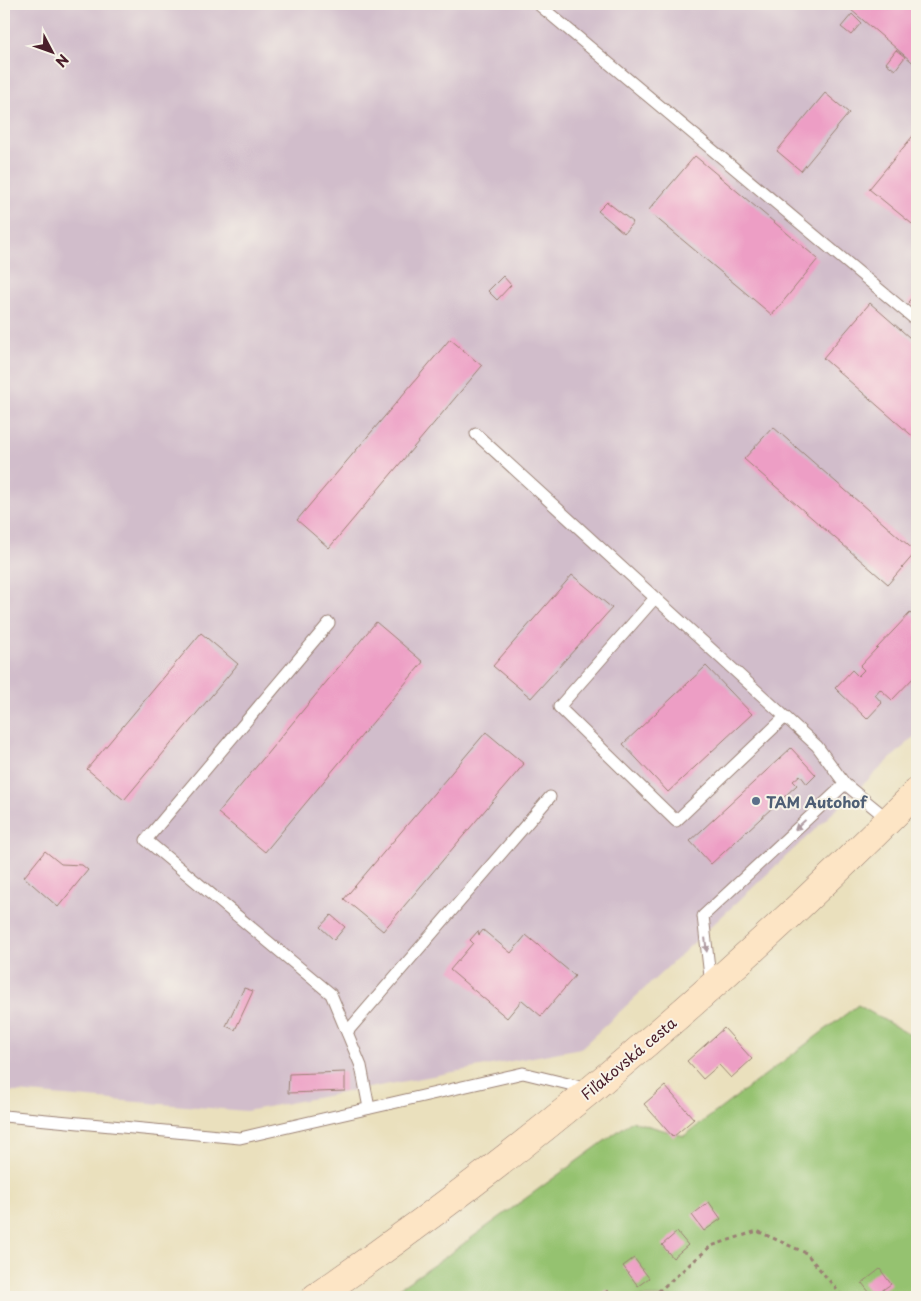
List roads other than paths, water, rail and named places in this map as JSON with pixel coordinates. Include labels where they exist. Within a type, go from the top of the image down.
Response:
[{"type":"street","name":"Fiľakovská cesta","points":[[316,1297],[510,1157],[591,1090],[711,987],[812,895],[917,792]]},
{"type":"lane","points":[[538,4],[917,320]]},
{"type":"lane","points":[[476,434],[817,746],[845,784],[889,820]]},
{"type":"lane","points":[[655,598],[558,707],[676,821],[785,717]]},
{"type":"lane","points":[[329,623],[146,840],[331,994],[361,1066],[369,1108]]},
{"type":"lane","points":[[711,987],[703,916],[845,784]]},
{"type":"lane","points":[[347,1032],[550,797]]},
{"type":"lane","points":[[4,1116],[240,1138],[524,1073],[591,1090]]},
{"type":"place","name":"TAM Autohof","points":[[756,801]]}]
